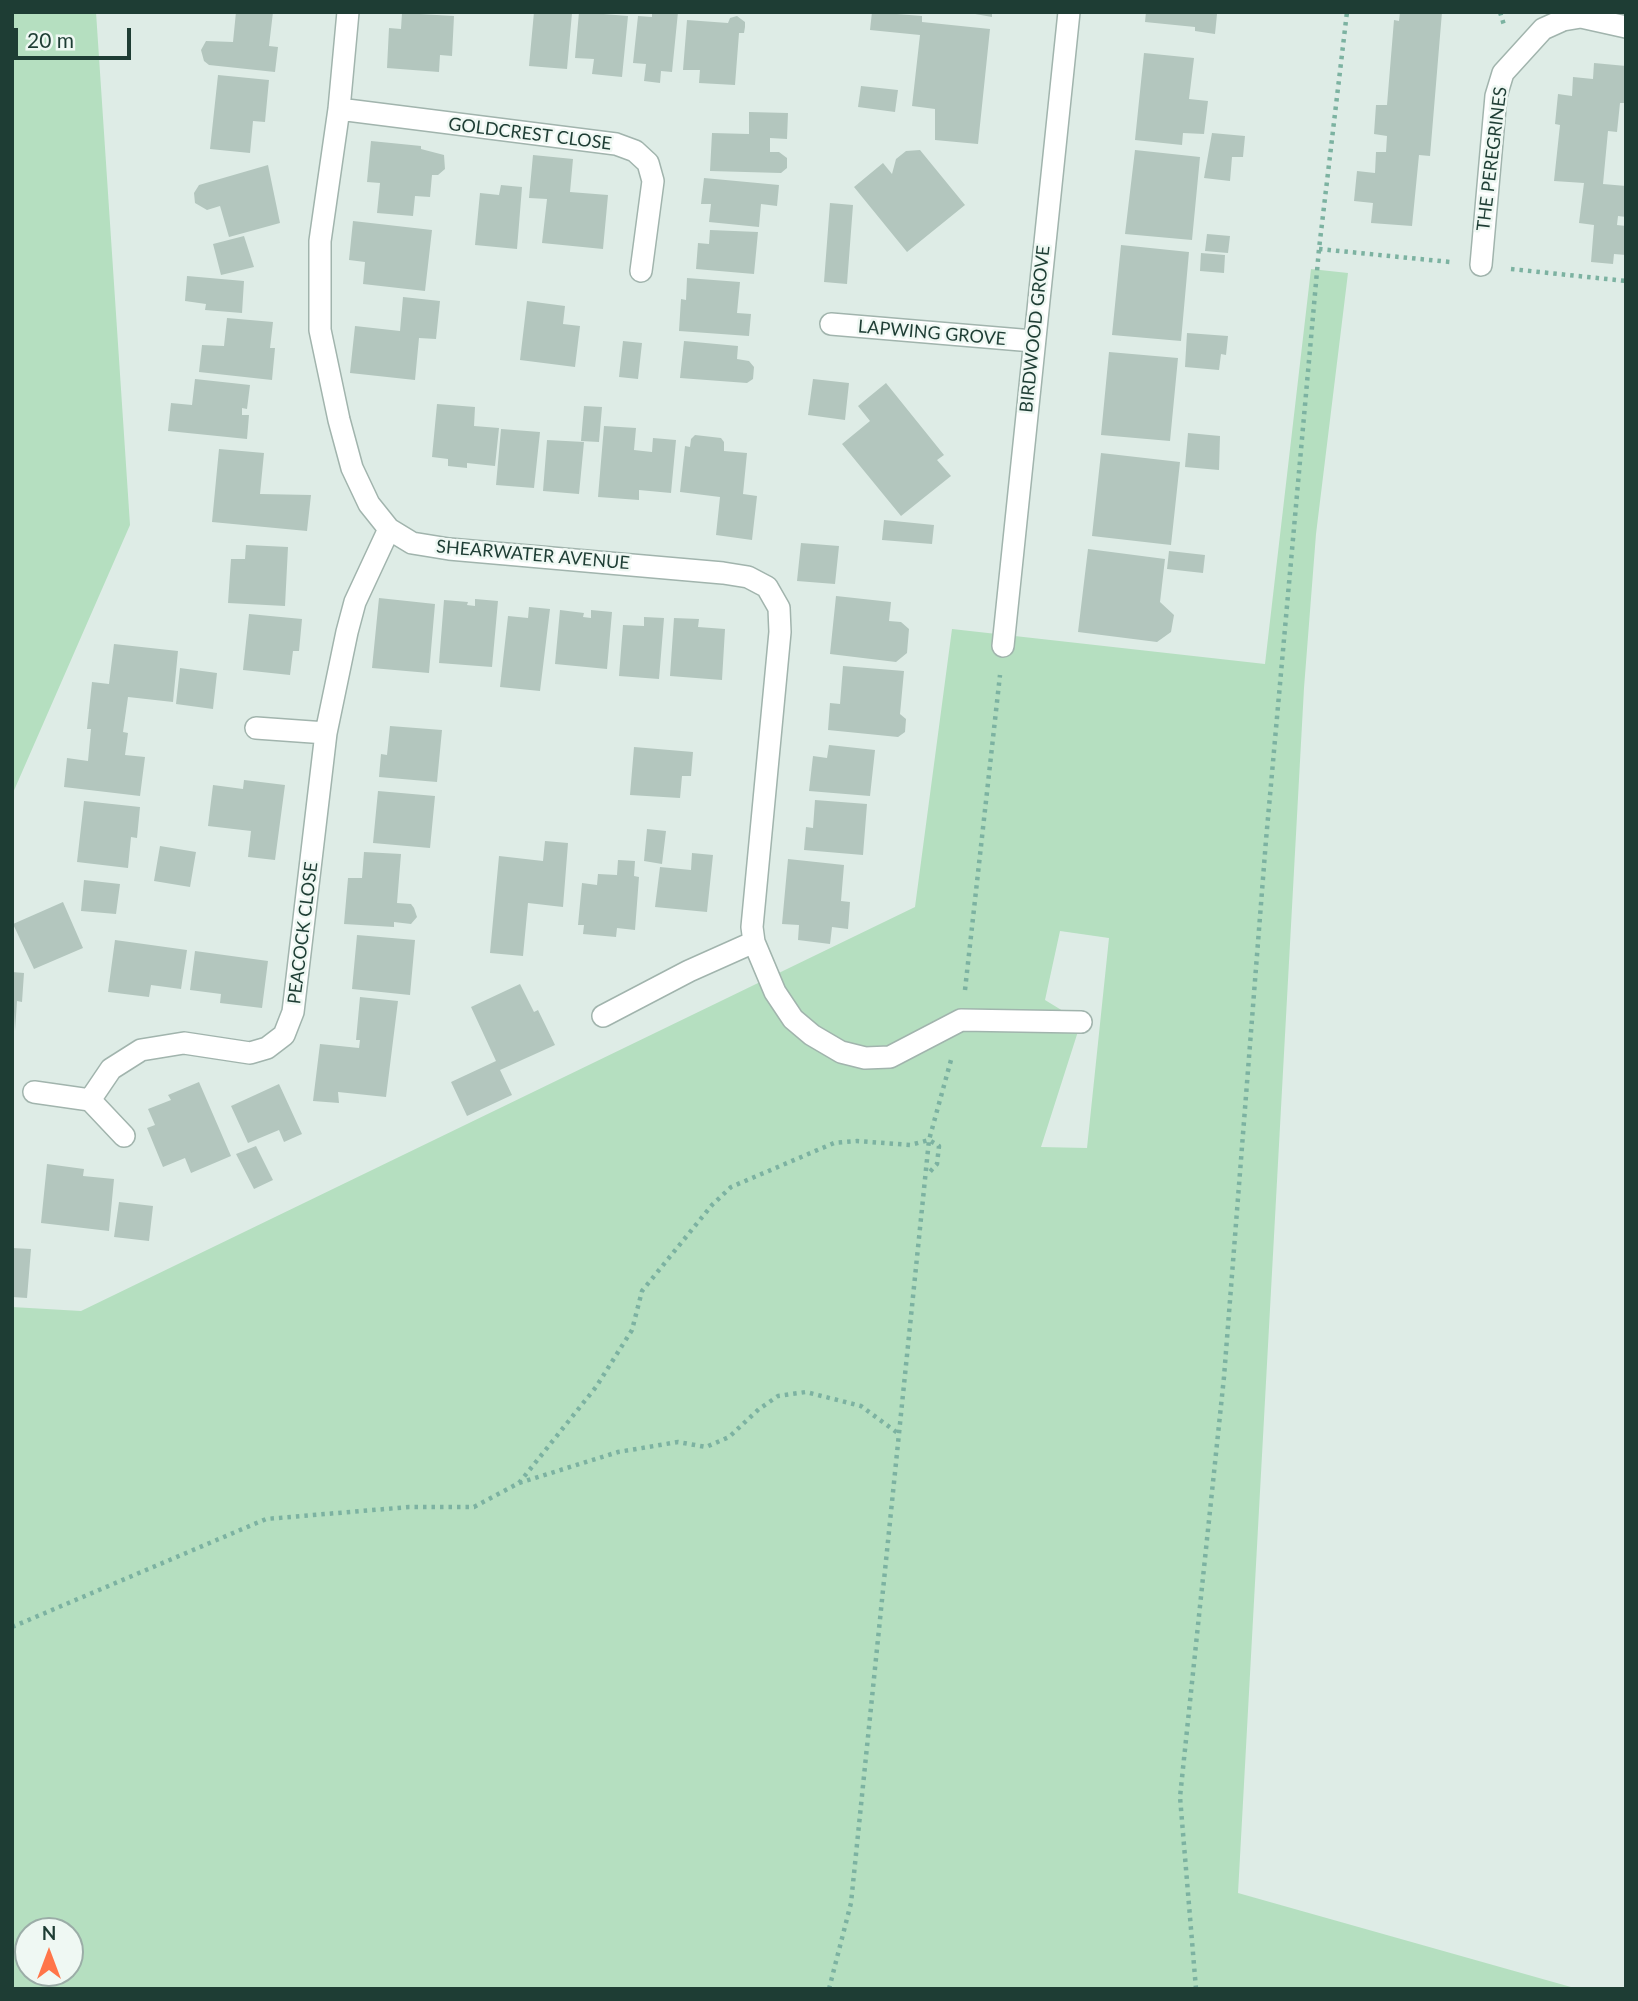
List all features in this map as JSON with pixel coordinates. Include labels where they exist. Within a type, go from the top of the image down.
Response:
[{"type":"street","name":"SHEARWATER AVENUE","points":[[348,12],[339,109],[320,242],[320,330],[327,376],[352,468],[369,504],[389,529],[412,543],[449,550],[723,573],[748,577],[767,587],[779,608],[780,632],[752,928],[754,942],[775,992],[793,1019],[812,1035],[841,1052],[865,1058],[890,1057],[961,1020],[1081,1022]]},
{"type":"street","name":"BIRDWOOD GROVE","points":[[1003,646],[1069,12]]},
{"type":"street","name":"THE PEREGRINES","points":[[1480,265],[1496,96],[1503,73],[1543,29],[1561,16],[1581,17],[1626,27]]},
{"type":"street","name":"GOLDCREST CLOSE","points":[[339,109],[616,144],[635,151],[648,163],[653,181],[642,271]]},
{"type":"street","name":"LAPWING GROVE","points":[[831,324],[1034,341]]},
{"type":"street","name":"PEACOCK CLOSE","points":[[90,1100],[111,1069],[141,1050],[184,1043],[250,1053],[267,1048],[284,1035],[293,1012],[298,985],[326,733],[355,602],[389,529]]},
{"type":"street","points":[[256,728],[326,733]]},
{"type":"street","points":[[603,1016],[689,971],[754,942]]},
{"type":"street","points":[[34,1092],[90,1100],[124,1136]]},
{"type":"path","points":[[1196,1989],[1180,1797],[1224,1377],[1264,867],[1319,249],[1347,12]]},
{"type":"path","points":[[830,1989],[851,1903],[929,1140],[961,1020],[1003,646]]},
{"type":"path","points":[[519,1483],[596,1387],[632,1330],[642,1291],[712,1205],[731,1187],[834,1143],[857,1141],[910,1145],[929,1140],[939,1146],[937,1164],[926,1176]]},
{"type":"path","points":[[12,1627],[266,1519],[409,1507],[474,1507],[519,1483],[618,1452],[678,1442],[706,1447],[729,1437],[778,1396],[806,1392],[862,1406],[899,1434]]},
{"type":"green space","points":[[12,12],[96,12],[130,525],[12,795]]},
{"type":"green space","points":[[1311,269],[1348,273],[1316,534],[1304,688],[1238,1893],[1578,1989],[12,1989],[12,1307],[81,1311],[915,907],[952,629],[1265,664]],"holes":[[[1060,931],[1109,938],[1087,1148],[1041,1147],[1081,1022],[1045,1000]]]},
{"type":"building","points":[[236,12],[273,12],[269,46],[278,47],[275,72],[209,65],[204,61],[201,50],[206,41],[233,42]]},
{"type":"building","points":[[534,12],[572,13],[567,69],[529,66]]},
{"type":"building","points":[[579,12],[628,16],[622,77],[592,74],[594,59],[575,58]]},
{"type":"building","points":[[652,12],[678,12],[672,72],[661,71],[660,83],[644,81],[646,64],[633,63],[638,16],[652,17]]},
{"type":"building","points":[[872,12],[922,16],[922,22],[990,29],[978,144],[935,140],[935,109],[912,106],[920,35],[870,30]]},
{"type":"building","points":[[964,12],[992,12],[992,17]]},
{"type":"building","points":[[1146,12],[1217,14],[1215,34],[1195,31],[1195,27],[1145,22]]},
{"type":"building","points":[[1400,12],[1442,12],[1430,156],[1419,155],[1412,226],[1371,223],[1373,203],[1354,201],[1357,171],[1375,173],[1376,152],[1386,152],[1387,136],[1374,134],[1376,105],[1387,105],[1394,20],[1399,21]]},
{"type":"building","points":[[402,13],[454,16],[452,56],[440,55],[439,72],[387,68],[389,28],[401,29]]},
{"type":"building","points":[[737,16],[745,22],[745,27],[744,33],[739,33],[735,85],[699,83],[700,70],[683,70],[687,20],[728,23],[730,18]]},
{"type":"building","points":[[1144,53],[1194,58],[1189,99],[1208,101],[1204,134],[1183,133],[1182,145],[1135,140]]},
{"type":"building","points":[[1594,63],[1626,66],[1626,103],[1620,103],[1617,132],[1608,131],[1603,184],[1626,186],[1626,217],[1618,216],[1617,225],[1626,226],[1626,255],[1614,254],[1613,264],[1591,262],[1594,225],[1579,223],[1584,183],[1554,181],[1560,125],[1555,124],[1558,94],[1572,96],[1573,77],[1593,79]]},
{"type":"building","points":[[218,75],[269,80],[265,122],[253,121],[250,153],[210,149]]},
{"type":"building","points":[[861,86],[898,90],[895,112],[858,107]]},
{"type":"building","points":[[749,112],[788,113],[787,139],[770,138],[770,152],[779,152],[787,158],[787,168],[781,173],[710,171],[712,133],[749,134]]},
{"type":"building","points":[[1212,133],[1245,136],[1243,157],[1232,157],[1230,181],[1204,178]]},
{"type":"building","points":[[371,141],[421,146],[421,149],[444,155],[445,169],[438,175],[432,175],[430,197],[415,196],[413,216],[377,213],[380,183],[367,182]]},
{"type":"building","points":[[920,150],[965,205],[907,252],[854,187],[883,163],[892,174],[896,159],[906,151]]},
{"type":"building","points":[[1135,150],[1200,157],[1192,240],[1125,234]]},
{"type":"building","points":[[533,155],[573,159],[570,192],[608,195],[603,249],[542,243],[547,199],[529,198]]},
{"type":"building","points":[[268,165],[280,223],[229,237],[220,206],[207,210],[195,203],[194,193],[199,185]]},
{"type":"building","points":[[704,178],[779,185],[777,206],[761,204],[759,227],[709,222],[711,204],[701,204]]},
{"type":"building","points":[[501,185],[522,187],[517,249],[475,245],[480,193],[499,195]]},
{"type":"building","points":[[830,203],[853,205],[847,284],[824,282]]},
{"type":"building","points":[[353,221],[432,230],[425,291],[363,284],[365,262],[349,260]]},
{"type":"building","points":[[710,230],[758,232],[754,274],[696,269],[698,243],[709,244]]},
{"type":"building","points":[[1207,234],[1230,236],[1228,253],[1205,251]]},
{"type":"building","points":[[244,236],[254,267],[221,275],[213,244]]},
{"type":"building","points":[[1121,245],[1189,252],[1181,341],[1112,335]]},
{"type":"building","points":[[1201,253],[1225,255],[1224,273],[1200,271]]},
{"type":"building","points":[[187,276],[244,281],[242,313],[205,310],[206,304],[185,301]]},
{"type":"building","points":[[687,278],[740,282],[737,313],[751,314],[749,336],[679,331],[681,299],[686,300]]},
{"type":"building","points":[[403,297],[440,301],[436,339],[419,338],[415,380],[350,373],[355,326],[400,331]]},
{"type":"building","points":[[527,301],[565,306],[563,324],[580,326],[575,367],[520,360]]},
{"type":"building","points":[[227,318],[273,322],[270,348],[275,348],[272,380],[199,372],[202,345],[224,346]]},
{"type":"building","points":[[1187,333],[1228,336],[1226,355],[1221,354],[1219,370],[1185,367]]},
{"type":"building","points":[[623,341],[642,343],[638,379],[619,377]]},
{"type":"building","points":[[684,341],[738,346],[737,359],[749,361],[754,367],[753,379],[747,383],[680,378]]},
{"type":"building","points":[[1109,352],[1178,358],[1170,441],[1101,435]]},
{"type":"building","points":[[195,379],[250,385],[247,409],[242,408],[242,415],[249,415],[247,439],[168,431],[171,403],[192,405]]},
{"type":"building","points":[[813,379],[849,383],[845,420],[808,415]]},
{"type":"building","points":[[886,383],[944,455],[937,460],[951,476],[901,516],[842,444],[870,421],[858,406]]},
{"type":"building","points":[[437,404],[475,407],[474,426],[499,428],[495,466],[467,463],[467,468],[448,466],[448,459],[432,457]]},
{"type":"building","points":[[584,406],[602,407],[599,442],[581,441]]},
{"type":"building","points":[[604,426],[636,428],[634,450],[652,452],[653,438],[676,440],[671,493],[639,490],[639,500],[598,497]]},
{"type":"building","points":[[501,429],[540,432],[534,488],[496,485]]},
{"type":"building","points":[[1188,433],[1220,436],[1219,470],[1185,467]]},
{"type":"building","points":[[695,435],[721,438],[724,451],[747,453],[743,494],[757,496],[752,540],[716,535],[720,497],[680,492],[685,446],[690,447],[691,439]]},
{"type":"building","points":[[547,440],[584,442],[579,494],[543,491]]},
{"type":"building","points":[[219,449],[264,453],[260,494],[311,495],[307,531],[212,522]]},
{"type":"building","points":[[1101,453],[1180,462],[1171,545],[1092,536]]},
{"type":"building","points":[[884,520],[934,525],[932,544],[882,540]]},
{"type":"building","points":[[801,543],[839,546],[835,584],[797,581]]},
{"type":"building","points":[[246,545],[288,547],[285,606],[228,603],[231,559],[245,559]]},
{"type":"building","points":[[1088,549],[1165,559],[1160,602],[1174,615],[1171,632],[1157,642],[1078,632]]},
{"type":"building","points":[[1169,551],[1205,555],[1203,573],[1167,569]]},
{"type":"building","points":[[836,596],[891,602],[889,621],[901,622],[909,629],[907,653],[896,662],[830,654]]},
{"type":"building","points":[[379,598],[435,604],[429,673],[372,668]]},
{"type":"building","points":[[475,599],[498,601],[492,667],[439,663],[444,600],[468,602],[467,605],[475,606]]},
{"type":"building","points":[[529,607],[550,609],[540,691],[500,687],[508,616],[528,618]]},
{"type":"building","points":[[560,610],[584,613],[583,617],[591,618],[591,610],[612,612],[607,669],[555,664]]},
{"type":"building","points":[[249,614],[302,619],[299,651],[293,651],[290,675],[243,670]]},
{"type":"building","points":[[644,617],[664,618],[659,679],[619,676],[623,625],[644,626]]},
{"type":"building","points":[[674,618],[699,619],[698,627],[725,629],[722,680],[670,676]]},
{"type":"building","points":[[114,644],[178,651],[173,702],[128,697],[123,732],[128,733],[125,755],[145,757],[140,796],[64,787],[67,758],[88,761],[91,729],[87,729],[92,682],[109,684]]},
{"type":"building","points":[[843,666],[904,671],[900,714],[906,719],[905,732],[898,737],[828,730],[830,703],[840,704]]},
{"type":"building","points":[[180,668],[217,673],[213,709],[176,704]]},
{"type":"building","points":[[390,726],[442,730],[437,782],[379,777],[381,754],[387,755]]},
{"type":"building","points":[[829,745],[875,750],[870,796],[809,791],[813,756],[827,758]]},
{"type":"building","points":[[634,747],[693,752],[691,776],[682,776],[680,798],[630,795]]},
{"type":"building","points":[[244,780],[285,785],[275,860],[248,857],[251,831],[208,826],[213,785],[243,789]]},
{"type":"building","points":[[378,791],[435,796],[430,848],[373,843]]},
{"type":"building","points":[[815,800],[867,804],[863,855],[804,850],[806,827],[813,828]]},
{"type":"building","points":[[84,801],[140,807],[137,838],[131,837],[128,868],[77,862]]},
{"type":"building","points":[[647,829],[666,831],[662,864],[644,861]]},
{"type":"building","points":[[545,841],[568,843],[563,907],[528,903],[523,956],[490,953],[499,856],[543,861]]},
{"type":"building","points":[[160,846],[196,852],[190,887],[154,881]]},
{"type":"building","points":[[364,852],[401,854],[397,903],[411,904],[414,908],[417,917],[411,924],[394,922],[394,927],[344,924],[348,878],[362,878]]},
{"type":"building","points":[[692,853],[713,855],[707,912],[655,907],[660,867],[691,870]]},
{"type":"building","points":[[788,859],[844,865],[841,901],[850,902],[848,929],[832,927],[830,944],[798,940],[799,925],[782,924]]},
{"type":"building","points":[[618,860],[635,861],[634,876],[639,877],[635,930],[617,928],[616,937],[583,934],[584,925],[578,925],[582,883],[597,885],[598,874],[617,875]]},
{"type":"building","points":[[84,880],[120,884],[116,914],[81,911]]},
{"type":"building","points":[[63,902],[83,948],[34,969],[13,924]]},
{"type":"building","points":[[357,935],[415,940],[410,995],[352,989]]},
{"type":"building","points":[[115,940],[187,950],[181,989],[151,985],[149,997],[108,992]]},
{"type":"building","points":[[195,951],[268,961],[262,1008],[220,1003],[221,994],[190,990]]},
{"type":"building","points":[[12,972],[24,973],[22,1002],[17,1001],[15,1031]]},
{"type":"building","points":[[520,984],[534,1012],[538,1010],[555,1045],[500,1070],[512,1095],[467,1116],[451,1082],[496,1061],[471,1007]]},
{"type":"building","points":[[360,997],[398,1001],[386,1097],[338,1092],[339,1103],[313,1101],[320,1044],[359,1048],[360,1040],[356,1040]]},
{"type":"building","points":[[199,1082],[231,1156],[191,1173],[185,1158],[163,1167],[147,1128],[155,1125],[148,1109],[171,1100],[168,1095]]},
{"type":"building","points":[[279,1084],[302,1134],[284,1142],[279,1130],[248,1143],[231,1106]]},
{"type":"building","points":[[256,1146],[273,1180],[254,1189],[236,1154]]},
{"type":"building","points":[[47,1164],[84,1169],[83,1176],[114,1179],[109,1231],[41,1223]]},
{"type":"building","points":[[119,1202],[153,1206],[149,1241],[114,1237]]},
{"type":"building","points":[[12,1248],[31,1249],[27,1298],[12,1297]]}]
